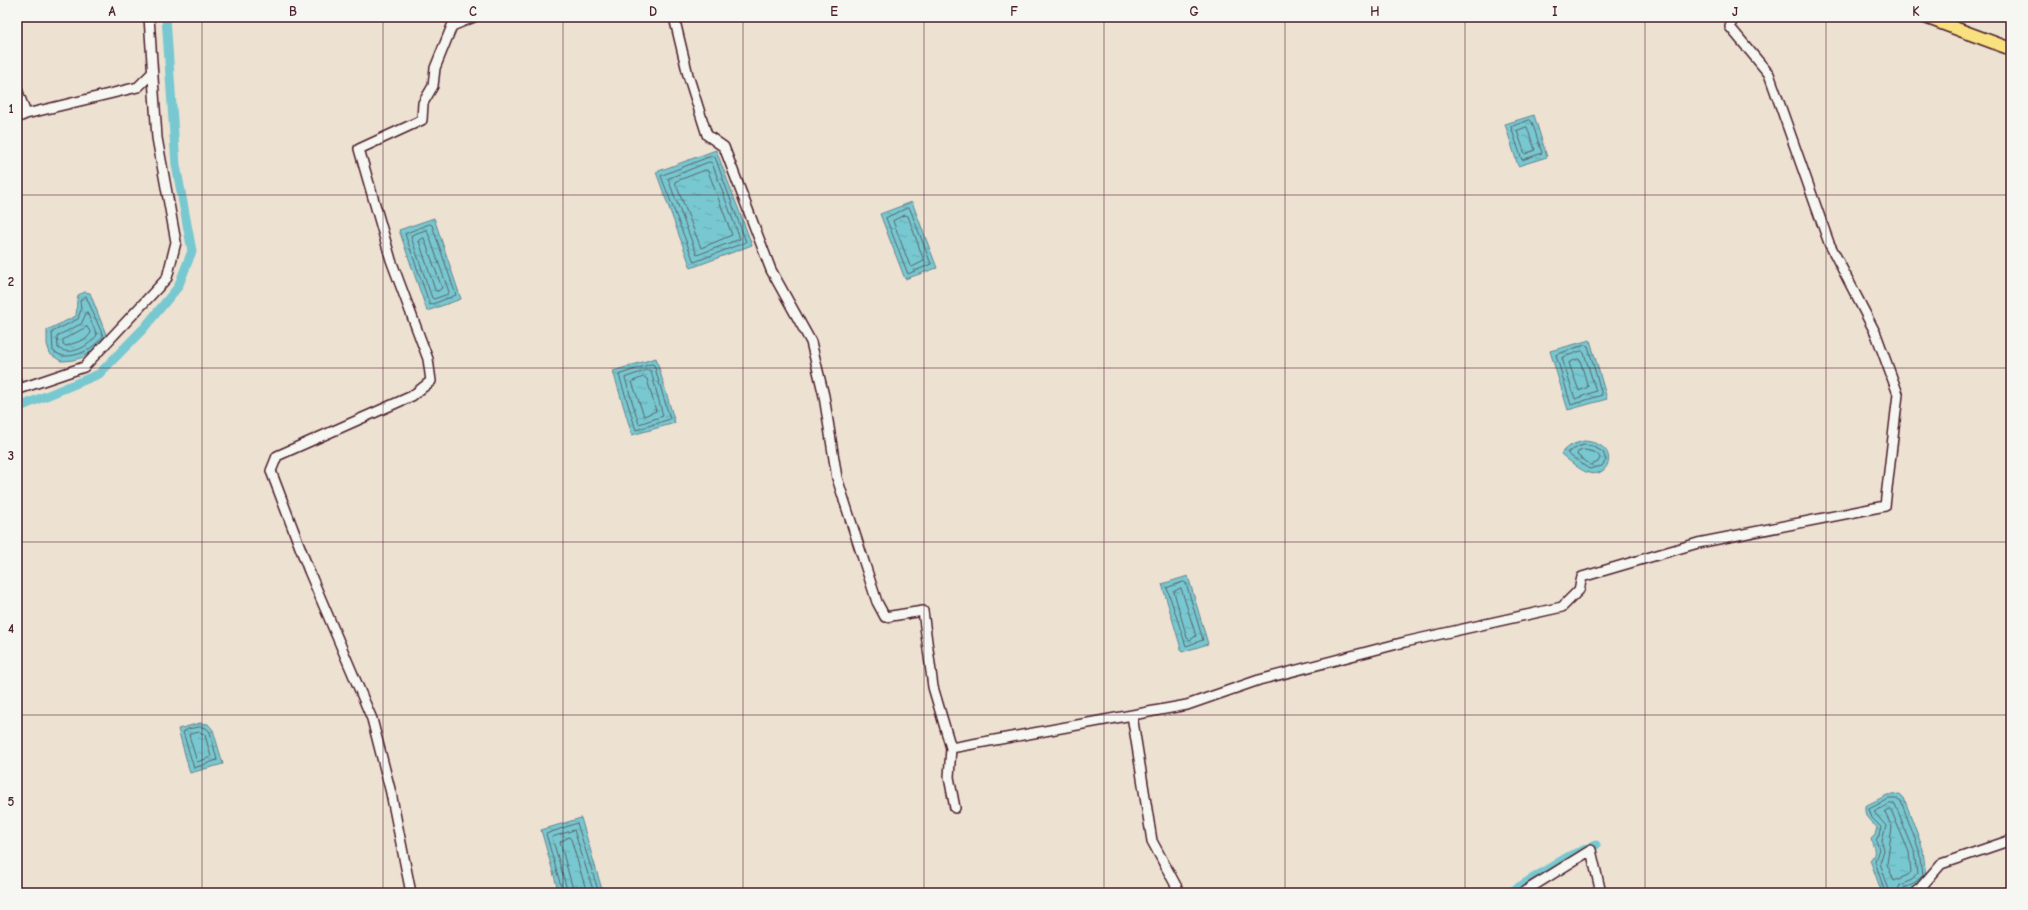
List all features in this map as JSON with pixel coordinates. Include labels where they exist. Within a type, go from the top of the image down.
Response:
[{"type":"main road","points":[[1925,17],[2011,49]]},
{"type":"street","points":[[17,383],[19,389],[84,366],[167,278],[176,242],[157,138],[148,17]]},
{"type":"street","points":[[411,893],[391,793],[372,719],[312,578],[271,471],[277,456],[412,396],[431,381],[428,360],[391,260],[359,149],[422,120],[423,103],[433,86],[435,68],[452,26],[474,17]]},
{"type":"street","points":[[674,17],[688,76],[707,134],[724,147],[771,270],[811,342],[824,396],[837,478],[877,602],[886,618],[923,611],[933,687],[951,748],[949,778],[955,808]]},
{"type":"street","points":[[951,748],[1187,705],[1259,680],[1405,642],[1562,608],[1579,590],[1582,577],[1698,543],[1885,506],[1898,394],[1876,334],[1829,243],[1770,74],[1730,26],[1733,17]]},
{"type":"street","points":[[17,118],[26,114],[138,87],[152,73]]},
{"type":"street","points":[[17,89],[26,114]]},
{"type":"street","points":[[1132,715],[1152,841],[1180,893]]},
{"type":"street","points":[[1916,893],[1941,864],[2011,840]]},
{"type":"street","points":[[1522,893],[1591,850],[1601,893]]},
{"type":"water","points":[[1534,115],[1547,157],[1518,166],[1505,124]]},
{"type":"water","points":[[716,150],[752,245],[691,268],[656,172]]},
{"type":"water","points":[[912,202],[937,268],[905,279],[880,214]]},
{"type":"water","points":[[434,218],[461,299],[427,311],[399,230]]},
{"type":"water","points":[[85,292],[90,293],[107,337],[97,348],[87,355],[75,360],[61,361],[50,354],[47,344],[47,330],[76,316],[78,295]]},
{"type":"water","points":[[1590,340],[1607,399],[1568,410],[1550,351]]},
{"type":"water","points":[[656,358],[675,423],[632,435],[613,371]]},
{"type":"water","points":[[1584,441],[1596,443],[1604,448],[1608,454],[1609,460],[1607,466],[1602,471],[1596,473],[1586,472],[1561,454],[1568,447]]},
{"type":"water","points":[[1188,576],[1208,644],[1182,652],[1162,584]]},
{"type":"water","points":[[200,723],[208,724],[213,730],[223,764],[190,773],[178,729]]},
{"type":"water","points":[[1900,794],[1904,798],[1923,849],[1926,878],[1916,887],[1906,891],[1882,893],[1870,860],[1874,855],[1874,847],[1871,839],[1875,835],[1877,827],[1865,813],[1865,806],[1887,795]]},
{"type":"water","points":[[581,818],[603,893],[559,893],[541,830]]},
{"type":"waterway","points":[[17,408],[99,374],[144,328],[178,287],[192,251],[176,165],[166,17]]},
{"type":"waterway","points":[[1509,893],[1569,856],[1596,845]]}]
